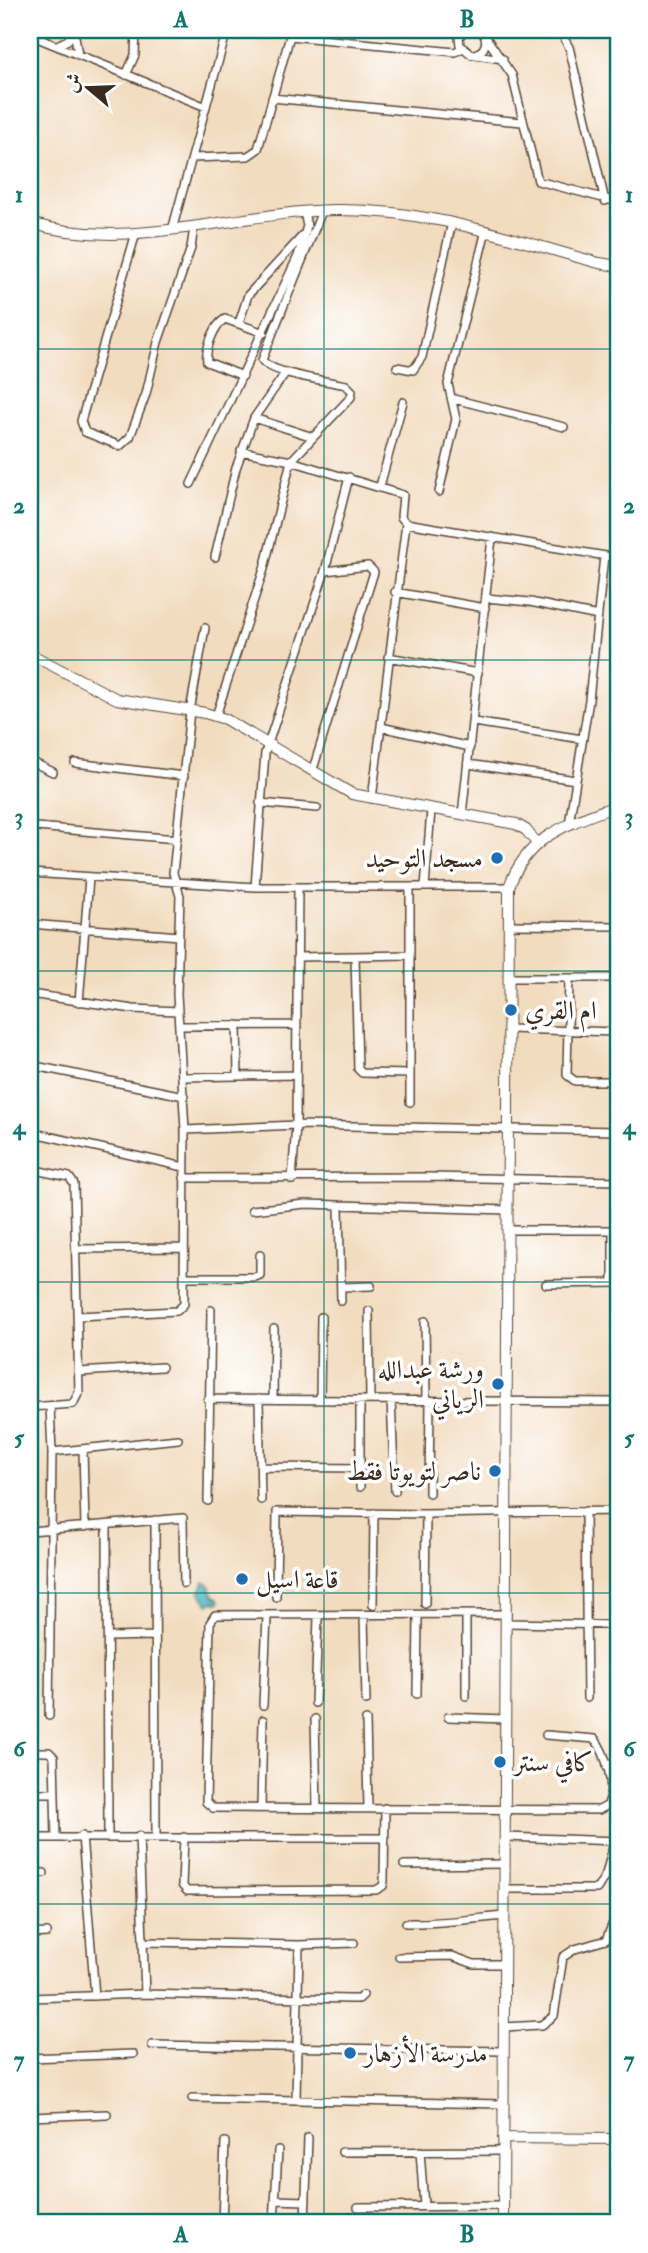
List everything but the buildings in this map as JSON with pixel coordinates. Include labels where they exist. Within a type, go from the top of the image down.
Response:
[{"type":"street","points":[[56,46],[68,40],[73,30]]},
{"type":"street","points":[[73,30],[78,55]]},
{"type":"street","points":[[126,75],[135,55],[136,30]]},
{"type":"street","points":[[172,230],[227,30]]},
{"type":"street","points":[[461,49],[460,33],[465,30]]},
{"type":"street","points":[[559,30],[569,47],[605,201]]},
{"type":"street","points":[[481,31],[512,75],[538,181],[605,201],[618,202]]},
{"type":"street","points":[[472,55],[483,49],[481,31]]},
{"type":"street","points":[[192,158],[248,156],[255,153],[291,33],[455,52],[461,49]]},
{"type":"street","points":[[30,35],[206,107]]},
{"type":"street","points":[[461,49],[472,55],[503,59]]},
{"type":"street","points":[[272,98],[522,122]]},
{"type":"street","points":[[216,716],[264,569],[291,461],[351,397],[352,391],[346,385],[286,372],[265,364],[262,360],[322,211]]},
{"type":"street","points":[[191,484],[264,333],[306,232],[304,212]]},
{"type":"street","points":[[30,223],[67,232],[136,233],[304,212],[409,213],[486,230],[598,263],[618,266]]},
{"type":"street","points":[[397,367],[413,370],[422,357],[452,222]]},
{"type":"street","points":[[136,233],[80,421],[85,432],[120,446],[130,436],[146,394],[158,342],[191,248],[194,227]]},
{"type":"street","points":[[439,492],[456,418],[449,384],[486,230]]},
{"type":"street","points":[[239,323],[248,295],[306,232]]},
{"type":"street","points":[[243,376],[206,362],[206,355],[220,320],[239,323],[264,333]]},
{"type":"street","points":[[215,556],[241,451],[254,418],[286,372]]},
{"type":"street","points":[[454,398],[564,427]]},
{"type":"street","points":[[380,486],[403,402]]},
{"type":"street","points":[[254,418],[313,437]]},
{"type":"street","points":[[241,451],[291,461],[403,495],[401,517],[406,523],[618,558]]},
{"type":"street","points":[[255,887],[260,803],[269,742],[325,570],[349,477]]},
{"type":"street","points":[[372,799],[406,523]]},
{"type":"street","points":[[462,815],[492,538]]},
{"type":"street","points":[[569,824],[604,556]]},
{"type":"street","points":[[314,766],[374,572],[368,566],[325,570]]},
{"type":"street","points":[[396,592],[485,608]]},
{"type":"street","points":[[486,598],[530,601],[598,616]]},
{"type":"street","points":[[78,1316],[177,1311],[184,1304],[185,1130],[181,1026],[178,1011],[177,884],[173,873],[191,710],[205,628]]},
{"type":"street","points":[[30,654],[109,696],[216,716],[314,766],[360,796]]},
{"type":"street","points":[[388,657],[478,673]]},
{"type":"street","points":[[474,722],[582,739]]},
{"type":"street","points":[[381,727],[470,747]]},
{"type":"street","points":[[269,742],[352,794],[516,824],[526,830],[536,842]]},
{"type":"street","points":[[30,761],[53,772]]},
{"type":"street","points":[[75,763],[184,776]]},
{"type":"street","points":[[468,764],[576,780]]},
{"type":"street","points":[[260,803],[317,808]]},
{"type":"street","points":[[529,2223],[503,2223],[509,887],[524,856],[536,842],[569,824],[618,805]]},
{"type":"street","points":[[425,887],[431,810]]},
{"type":"street","points":[[36,827],[177,839]]},
{"type":"street","points":[[30,873],[255,887],[509,887]]},
{"type":"street","points":[[79,1002],[89,878]]},
{"type":"street","points":[[410,887],[410,1102]]},
{"type":"street","points":[[292,1180],[296,1125],[298,888]]},
{"type":"street","points":[[30,924],[179,936]]},
{"type":"street","points":[[508,925],[618,926]]},
{"type":"street","points":[[298,957],[410,955]]},
{"type":"street","points":[[355,956],[358,1069],[362,1073],[410,1074]]},
{"type":"street","points":[[508,978],[618,978]]},
{"type":"street","points":[[569,978],[567,1075],[570,1080],[618,1081]]},
{"type":"street","points":[[30,994],[79,1002],[178,1011]]},
{"type":"street","points":[[237,1025],[238,1076]]},
{"type":"street","points":[[181,1026],[295,1025]]},
{"type":"street","points":[[508,1029],[618,1032]]},
{"type":"street","points":[[30,1065],[184,1096]]},
{"type":"street","points":[[183,1077],[296,1075]]},
{"type":"street","points":[[185,1130],[296,1125],[618,1131]]},
{"type":"street","points":[[30,1132],[184,1167]]},
{"type":"street","points":[[30,1169],[69,1177],[74,1184],[78,1249],[75,1276],[79,1372],[78,1400],[73,1404],[30,1407]]},
{"type":"street","points":[[184,1178],[292,1180],[430,1177],[509,1181],[618,1181]]},
{"type":"street","points":[[252,1210],[340,1205],[508,1210]]},
{"type":"street","points":[[340,1205],[341,1301]]},
{"type":"street","points":[[508,1230],[616,1230],[615,1283],[546,1284]]},
{"type":"street","points":[[78,1249],[184,1248]]},
{"type":"street","points":[[184,1277],[256,1277],[260,1275],[260,1255]]},
{"type":"street","points":[[341,1287],[371,1286]]},
{"type":"street","points":[[208,1501],[211,1311]]},
{"type":"street","points":[[369,1311],[370,1400]]},
{"type":"street","points":[[320,1399],[321,1317]]},
{"type":"street","points":[[425,1321],[429,1493]]},
{"type":"street","points":[[272,1399],[274,1329]]},
{"type":"street","points":[[79,1372],[162,1367]]},
{"type":"street","points":[[208,1399],[618,1402]]},
{"type":"street","points":[[259,1399],[261,1500]]},
{"type":"street","points":[[360,1400],[360,1487]]},
{"type":"street","points":[[391,1400],[395,1491]]},
{"type":"street","points":[[49,1716],[52,1452],[50,1407]]},
{"type":"street","points":[[52,1452],[178,1438]]},
{"type":"street","points":[[83,1449],[85,1527]]},
{"type":"street","points":[[261,1467],[360,1468]]},
{"type":"street","points":[[276,1597],[276,1512],[426,1514],[618,1510]]},
{"type":"street","points":[[585,1511],[587,1698]]},
{"type":"street","points":[[373,1605],[374,1513]]},
{"type":"street","points":[[425,1604],[426,1514]]},
{"type":"street","points":[[30,1531],[178,1518],[185,1520],[184,1584]]},
{"type":"street","points":[[155,1520],[156,1836]]},
{"type":"street","points":[[107,1525],[108,1837]]},
{"type":"street","points":[[546,1735],[595,1739],[602,1747],[607,1767],[611,1796],[608,1805],[599,1810],[213,1808],[206,1802],[210,1628],[215,1615],[466,1615],[618,1625]]},
{"type":"street","points":[[417,1694],[418,1615]]},
{"type":"street","points":[[466,1615],[466,1696]]},
{"type":"street","points":[[262,1705],[267,1616]]},
{"type":"street","points":[[364,1616],[366,1701]]},
{"type":"street","points":[[315,1703],[318,1617]]},
{"type":"street","points":[[109,1637],[154,1636]]},
{"type":"street","points":[[447,1717],[506,1719]]},
{"type":"street","points":[[315,1719],[317,1808]]},
{"type":"street","points":[[261,1808],[263,1720]]},
{"type":"street","points":[[366,1720],[368,1807]]},
{"type":"street","points":[[30,1752],[52,1754],[56,1836]]},
{"type":"street","points":[[607,1767],[618,1760]]},
{"type":"street","points":[[30,1793],[54,1793]]},
{"type":"street","points":[[184,1837],[183,1885],[187,1891],[376,1890],[383,1886],[385,1808]]},
{"type":"street","points":[[82,1836],[95,1996]]},
{"type":"street","points":[[139,1836],[145,1994]]},
{"type":"street","points":[[505,1837],[616,1842],[606,1874],[597,1889],[505,1889]]},
{"type":"street","points":[[30,1838],[385,1838]]},
{"type":"street","points":[[404,1864],[505,1864]]},
{"type":"street","points":[[30,1873],[44,1873]]},
{"type":"street","points":[[503,2027],[542,2025],[554,2016],[565,1954],[606,1940],[618,1911]]},
{"type":"street","points":[[406,1923],[451,1924],[467,1918],[504,1916]]},
{"type":"street","points":[[30,1934],[47,1933]]},
{"type":"street","points":[[145,1942],[299,1945],[354,1943]]},
{"type":"street","points":[[296,2099],[299,1945]]},
{"type":"street","points":[[399,1956],[452,1956],[474,1964],[504,1964]]},
{"type":"street","points":[[30,1998],[145,1994],[359,1999],[363,1995]]},
{"type":"street","points":[[152,2045],[502,2051]]},
{"type":"street","points":[[30,2058],[133,2054]]},
{"type":"street","points":[[192,2098],[502,2104]]},
{"type":"street","points":[[30,2117],[107,2114]]},
{"type":"street","points":[[305,2223],[308,2138]]},
{"type":"street","points":[[503,2138],[618,2139]]},
{"type":"street","points":[[222,2223],[225,2142]]},
{"type":"street","points":[[274,2223],[278,2150]]},
{"type":"street","points":[[420,2151],[424,2206]]},
{"type":"street","points":[[342,2152],[503,2151]]},
{"type":"street","points":[[275,2200],[306,2201]]},
{"type":"street","points":[[358,2207],[503,2206]]},
{"type":"water","points":[[204,1582],[209,1584],[213,1595],[220,1600],[219,1603],[213,1601],[208,1604],[200,1592]]},
{"type":"place","name":"مسجد التوحيد","points":[[497,858]]},
{"type":"place","name":"ام القري","points":[[511,1010]]},
{"type":"place","name":"ورشة عبدالله الرياني","points":[[498,1384]]},
{"type":"place","name":"ناصر لتويوتا فقط","points":[[495,1471]]},
{"type":"place","name":"قاعة اسيل","points":[[242,1579]]},
{"type":"place","name":"كافي سنتر","points":[[500,1762]]},
{"type":"place","name":"مدرسة الأزهار","points":[[350,2053]]}]
